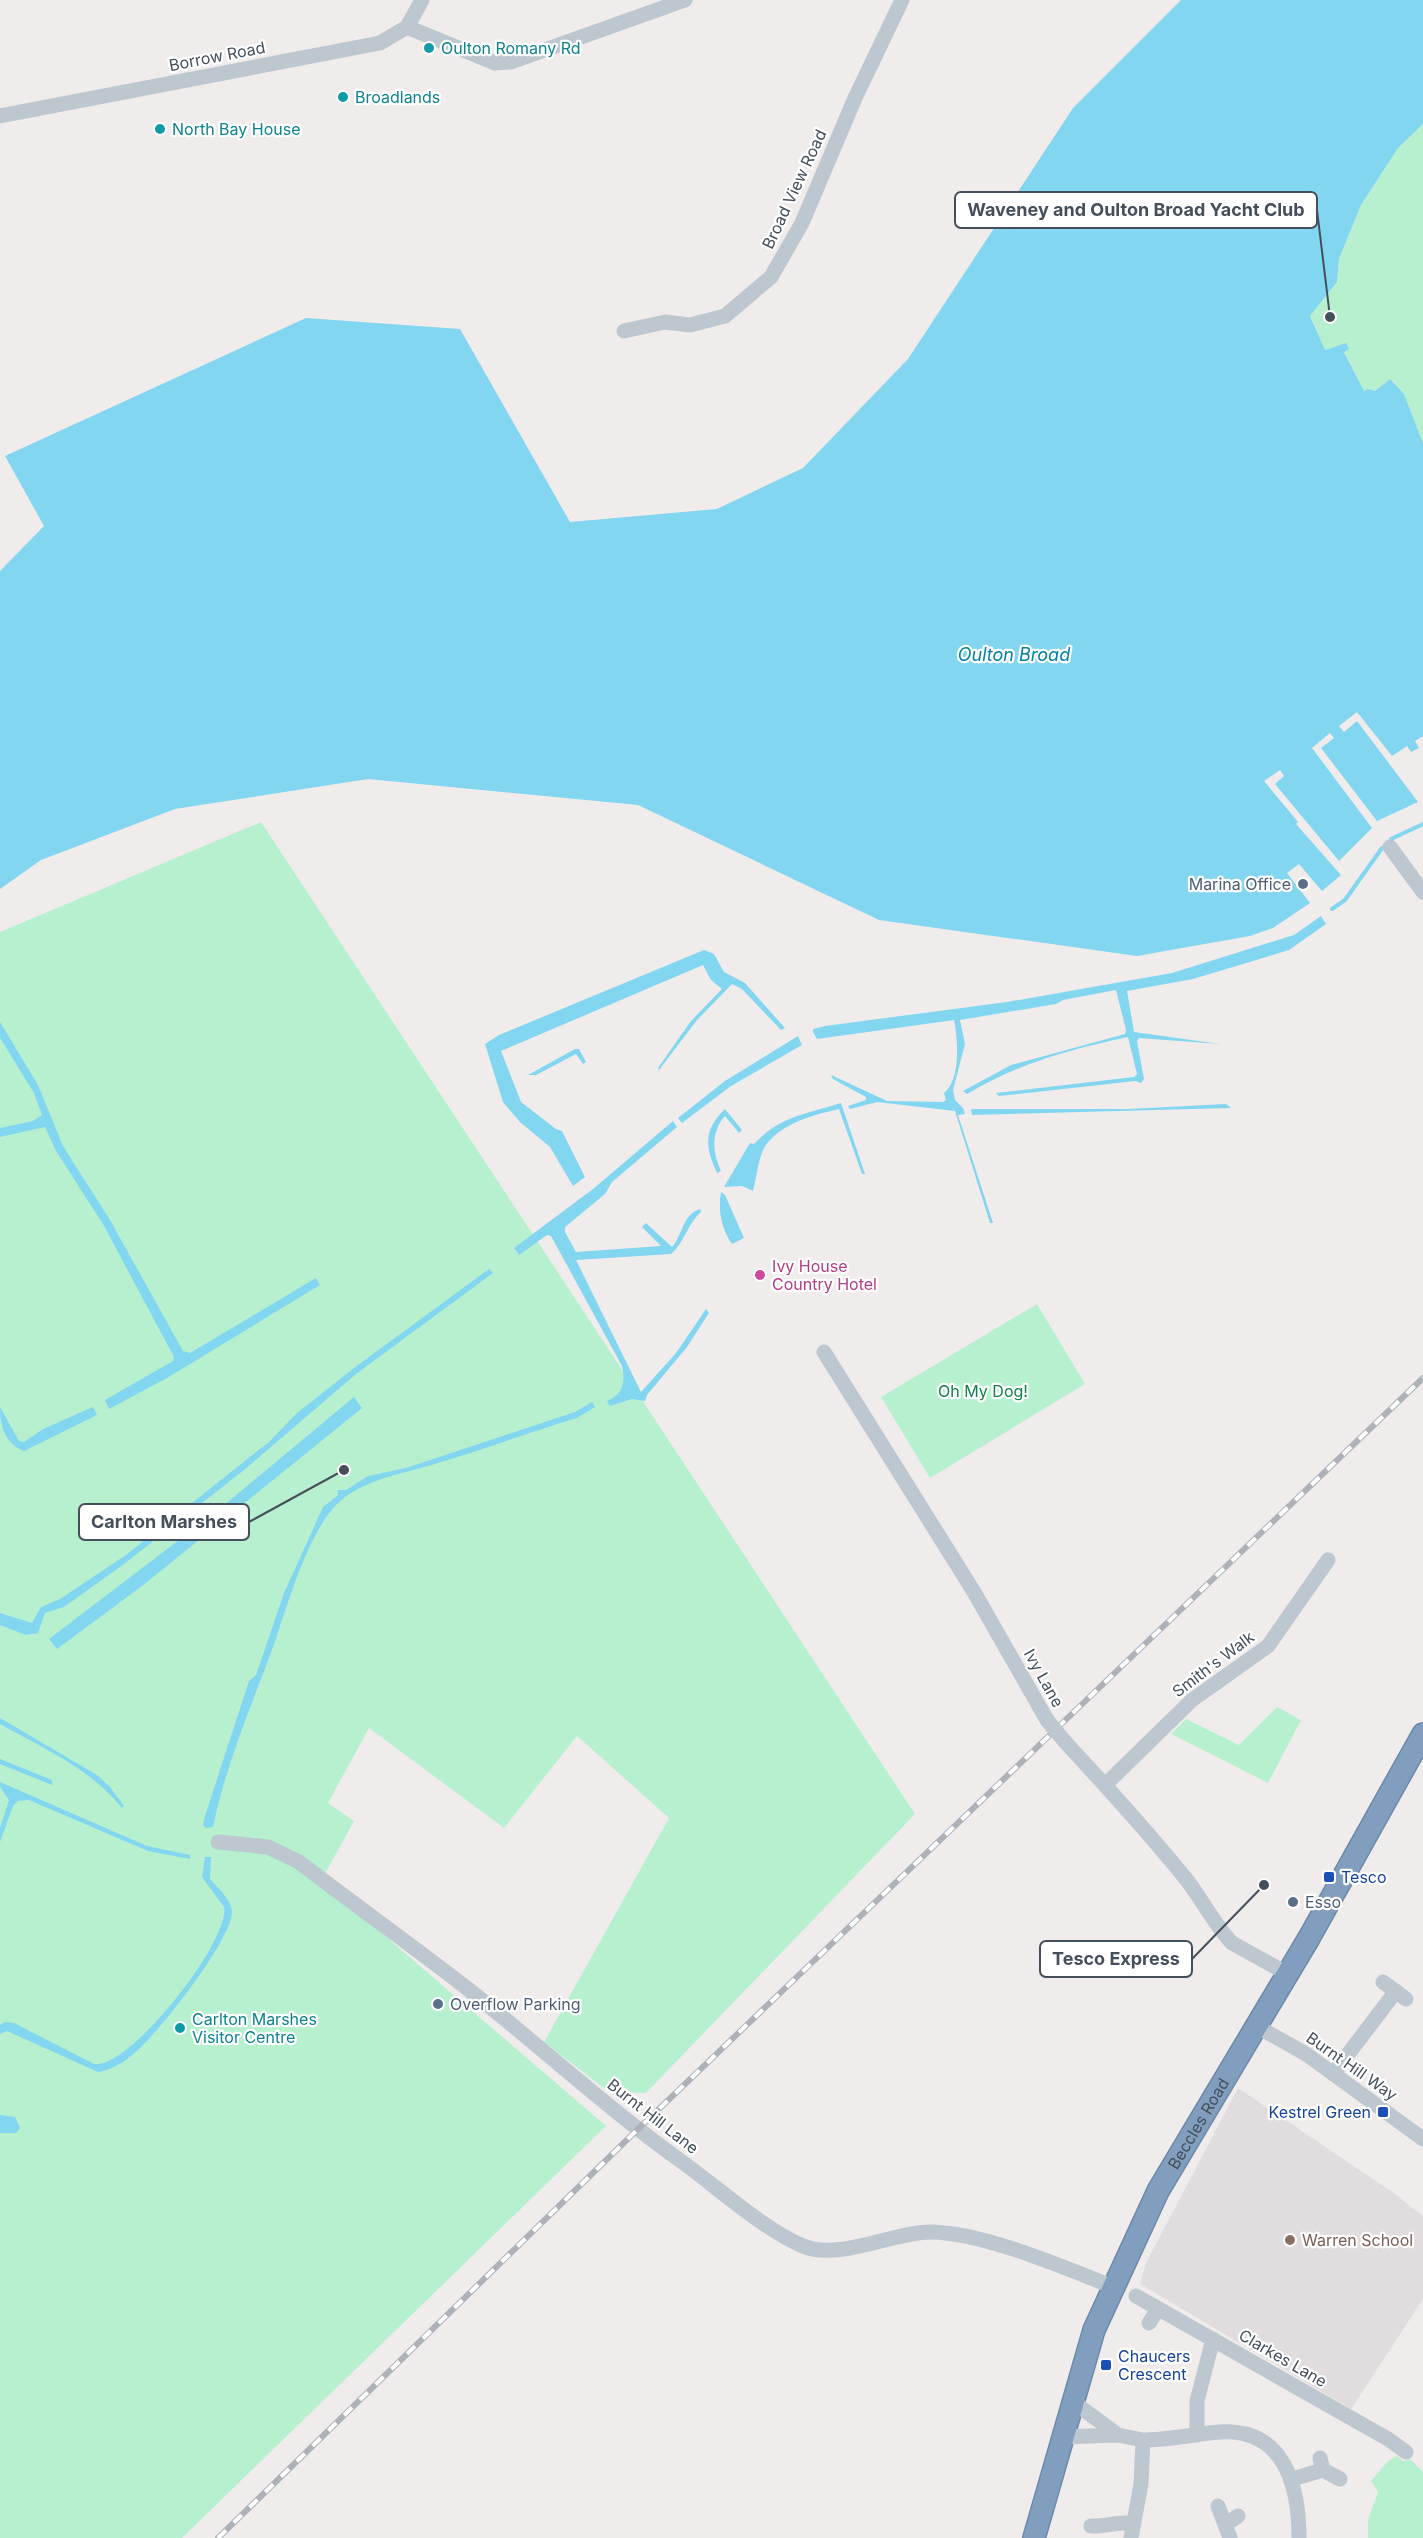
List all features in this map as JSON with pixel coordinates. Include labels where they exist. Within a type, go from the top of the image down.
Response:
[{"type":"highway","name":"Beccles Road","points":[[1034,2538],[1061,2437],[1094,2330],[1158,2191],[1258,2027],[1423,1734]]},
{"type":"street","points":[[422,0],[407,27],[495,63],[511,62],[685,0]]},
{"type":"street","name":"Broad View Road","points":[[624,331],[665,322],[690,325],[725,316],[771,277],[802,222],[855,98],[902,0]]},
{"type":"street","name":"Borrow Road","points":[[0,116],[367,46],[380,43],[407,27]]},
{"type":"street","points":[[1390,847],[1423,892]]},
{"type":"street","name":"Ivy Lane","points":[[824,1352],[974,1592],[1047,1720],[1190,1884],[1224,1935],[1232,1942],[1288,1974]]},
{"type":"street","name":"Smith's Walk","points":[[1105,1785],[1192,1700],[1268,1646],[1328,1560]]},
{"type":"street","name":"Burnt Hill Lane","points":[[218,1842],[268,1847],[299,1862],[469,1990],[637,2130],[777,2231],[804,2246],[820,2250],[841,2249],[895,2236],[929,2232],[959,2234],[1048,2261],[1113,2288]]},
{"type":"street","points":[[1333,2074],[1395,1991]]},
{"type":"street","name":"Burnt Hill Way","points":[[1258,2027],[1306,2054],[1423,2139]]},
{"type":"street","name":"Clarkes Lane","points":[[1136,2296],[1213,2339],[1386,2446],[1406,2452]]},
{"type":"street","points":[[1149,2323],[1158,2309]]},
{"type":"street","points":[[1197,2435],[1197,2401],[1213,2339]]},
{"type":"street","points":[[1072,2401],[1118,2435]]},
{"type":"street","points":[[1061,2437],[1118,2435],[1143,2440],[1173,2440],[1222,2432],[1242,2434],[1258,2439],[1279,2456],[1292,2479],[1299,2508],[1299,2538]]},
{"type":"street","points":[[1101,2530],[1119,2521],[1132,2531],[1141,2484],[1143,2440]]},
{"type":"street","points":[[1292,2479],[1322,2464],[1340,2479]]},
{"type":"street","points":[[1218,2506],[1231,2526]]},
{"type":"shaded area","name":"Warren School","points":[[1238,2088],[1391,2191],[1423,2216],[1423,2299],[1351,2409],[1140,2284],[1146,2263]]},
{"type":"green space","points":[[1423,124],[1423,443],[1404,394],[1390,379],[1375,391],[1368,389],[1364,391],[1344,351],[1346,343],[1325,350],[1310,315],[1337,282],[1339,260],[1361,205],[1398,148]]},
{"type":"green space","points":[[261,822],[915,1814],[646,2093],[609,2092],[544,2042],[669,1818],[577,1736],[504,1828],[369,1728],[328,1803],[354,1821],[321,1881],[606,2126],[182,2538],[0,2538],[0,932]]},
{"type":"green space","name":"Oh My Dog!","points":[[1037,1304],[1085,1384],[930,1478],[881,1397]]},
{"type":"green space","points":[[1277,1707],[1301,1720],[1268,1783],[1171,1734],[1186,1719],[1239,1745]]},
{"type":"green space","points":[[1397,2456],[1403,2461],[1411,2460],[1423,2472],[1423,2538],[1368,2538],[1368,2520],[1378,2492],[1371,2481],[1388,2461]]},
{"type":"water","name":"Oulton Broad","points":[[1181,0],[1423,0],[1423,124],[1398,148],[1361,205],[1339,259],[1337,282],[1310,316],[1325,350],[1346,343],[1349,349],[1344,352],[1364,391],[1368,389],[1375,391],[1390,379],[1404,394],[1423,443],[1423,736],[1415,741],[1419,748],[1411,752],[1407,746],[1392,756],[1357,712],[1339,726],[1344,732],[1357,721],[1418,802],[1377,821],[1321,748],[1334,738],[1330,733],[1312,748],[1372,828],[1339,861],[1275,784],[1284,776],[1280,770],[1264,781],[1298,822],[1296,824],[1341,875],[1322,891],[1299,864],[1287,873],[1310,903],[1273,928],[1250,936],[1137,956],[879,920],[638,805],[368,779],[175,809],[41,860],[0,889],[0,571],[44,526],[5,456],[306,318],[460,329],[570,522],[717,509],[803,468],[908,359],[1073,108]]},
{"type":"water","points":[[1321,916],[1326,924],[1289,950],[1193,979],[1127,991],[1134,1032],[1220,1044],[1139,1038],[1137,1041],[1144,1079],[1141,1083],[1135,1081],[999,1096],[996,1093],[1134,1077],[1137,1074],[1128,1037],[1044,1059],[986,1083],[967,1094],[963,1091],[1011,1065],[1125,1034],[1116,990],[1063,1000],[1056,1004],[960,1020],[965,1044],[953,1090],[955,1100],[963,1108],[965,1114],[958,1115],[993,1223],[990,1223],[955,1111],[877,1102],[850,1109],[848,1106],[866,1100],[866,1097],[833,1079],[831,1075],[887,1101],[943,1102],[946,1100],[944,1093],[956,1069],[957,1038],[954,1020],[817,1039],[813,1032],[813,1029],[825,1026],[1007,1002],[1172,973],[1294,935]]},
{"type":"water","points":[[704,950],[714,954],[724,972],[745,983],[785,1028],[781,1030],[742,989],[732,984],[697,1020],[659,1070],[658,1068],[691,1021],[722,989],[711,980],[703,965],[501,1051],[521,1102],[556,1129],[562,1131],[585,1177],[573,1186],[550,1147],[520,1122],[503,1102],[485,1044],[499,1035]]},
{"type":"water","points":[[0,1022],[38,1085],[63,1146],[110,1220],[183,1351],[190,1353],[316,1278],[320,1285],[167,1378],[109,1409],[105,1400],[173,1361],[174,1357],[103,1224],[56,1151],[45,1127],[0,1137],[0,1128],[33,1121],[42,1115],[34,1093],[0,1038]]},
{"type":"water","points":[[798,1036],[802,1045],[731,1086],[682,1123],[678,1118],[725,1081]]},
{"type":"water","points":[[575,1049],[579,1049],[586,1062],[583,1064],[576,1054],[536,1075],[528,1075]]},
{"type":"water","points":[[841,1103],[865,1174],[862,1174],[839,1109],[796,1122],[777,1133],[763,1150],[753,1191],[742,1186],[724,1187],[750,1143],[754,1144],[774,1127],[784,1122],[805,1113]]},
{"type":"water","points":[[1226,1104],[1231,1108],[972,1115],[971,1109],[1128,1109]]},
{"type":"water","points":[[725,1109],[742,1130],[739,1133],[725,1116],[720,1122],[714,1142],[721,1171],[717,1173],[710,1155],[708,1139],[713,1124]]},
{"type":"water","points":[[673,1121],[677,1127],[612,1182],[605,1194],[565,1227],[565,1232],[576,1252],[661,1246],[642,1227],[646,1223],[672,1247],[686,1220],[694,1212],[700,1209],[701,1212],[671,1254],[576,1260],[641,1392],[676,1353],[706,1309],[709,1313],[687,1347],[647,1395],[645,1401],[632,1399],[610,1406],[607,1401],[617,1395],[622,1387],[624,1377],[622,1366],[551,1236],[547,1235],[519,1255],[514,1248],[593,1189]]},
{"type":"water","points":[[721,1192],[725,1195],[744,1238],[732,1244],[721,1219]]},
{"type":"water","points":[[489,1269],[493,1273],[356,1374],[244,1470],[124,1564],[64,1607],[45,1613],[38,1633],[26,1635],[0,1625],[0,1613],[32,1623],[41,1607],[60,1599],[126,1555],[269,1442],[296,1414],[354,1368]]},
{"type":"water","points":[[354,1397],[362,1408],[142,1586],[57,1649],[49,1639],[217,1511]]},
{"type":"water","points":[[592,1402],[595,1407],[577,1418],[456,1458],[390,1476],[356,1490],[332,1509],[310,1545],[301,1566],[232,1758],[213,1827],[206,1828],[203,1825],[204,1819],[249,1681],[256,1675],[284,1593],[323,1507],[338,1495],[338,1490],[346,1490],[368,1476],[406,1468],[575,1412]]},
{"type":"water","points":[[0,1407],[19,1441],[24,1442],[43,1429],[93,1407],[97,1415],[24,1451],[12,1444],[5,1434]]},
{"type":"water","points":[[0,1718],[97,1775],[110,1787],[124,1806],[122,1808],[110,1794],[81,1771],[0,1724]]},
{"type":"water","points":[[0,1759],[52,1780],[52,1785],[0,1764]]},
{"type":"water","points":[[0,1782],[147,1846],[190,1855],[190,1859],[148,1851],[29,1800],[18,1801],[13,1806],[0,1842],[0,1828],[9,1800],[0,1787]]},
{"type":"water","points":[[205,1857],[211,1857],[210,1879],[232,1908],[228,1926],[220,1944],[194,1983],[164,2021],[132,2055],[116,2066],[98,2072],[7,2031],[0,2034],[0,2025],[5,2022],[14,2023],[94,2064],[110,2060],[130,2046],[175,2000],[195,1973],[222,1924],[224,1907],[202,1877]]},
{"type":"water","points":[[0,2115],[15,2117],[20,2128],[16,2133],[0,2133]]},
{"type":"waterway","points":[[1391,839],[1423,824]]},
{"type":"waterway","points":[[1332,909],[1345,900],[1382,848]]},
{"type":"railway","points":[[218,2538],[637,2130],[1423,1378]]},
{"type":"place","name":"Oulton Romany Rd","points":[[429,48]]},
{"type":"place","name":"Broadlands","points":[[343,97]]},
{"type":"place","name":"North Bay House","points":[[160,129]]},
{"type":"place","name":"Waveney and Oulton Broad Yacht Club","points":[[1330,317]]},
{"type":"place","name":"Marina Office","points":[[1303,884]]},
{"type":"place","name":"Ivy House Country Hotel","points":[[760,1275]]},
{"type":"place","name":"Carlton Marshes","points":[[344,1470]]},
{"type":"place","name":"Tesco","points":[[1329,1877]]},
{"type":"place","name":"Tesco Express","points":[[1264,1885]]},
{"type":"place","name":"Esso","points":[[1293,1902]]},
{"type":"place","name":"Overflow Parking","points":[[438,2004]]},
{"type":"place","name":"Carlton Marshes Visitor Centre","points":[[180,2028]]},
{"type":"place","name":"Kestrel Green","points":[[1383,2112]]},
{"type":"place","name":"Warren School","points":[[1290,2240]]},
{"type":"place","name":"Chaucers Crescent","points":[[1106,2365]]}]
